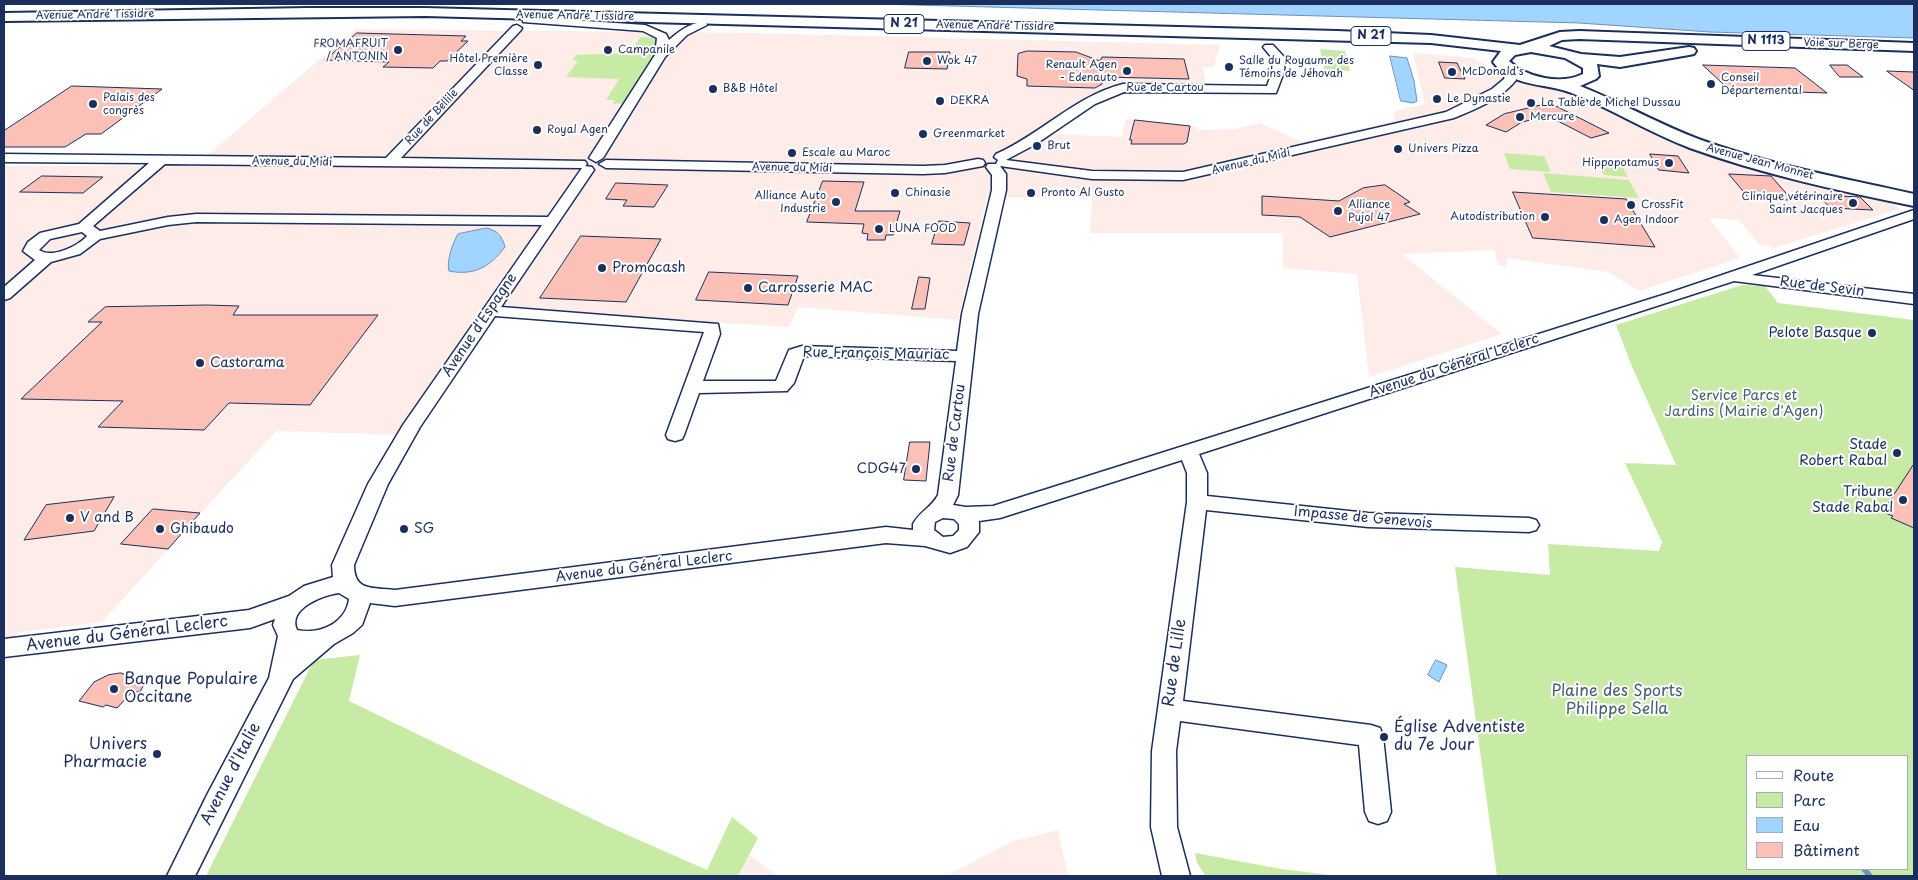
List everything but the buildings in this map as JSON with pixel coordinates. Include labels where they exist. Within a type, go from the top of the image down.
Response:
[{"type":"main road","name":"Avenue André Tissidre","points":[[4,18],[391,12],[1421,38],[1524,49],[1575,57]]},
{"type":"main road","name":"Avenue André Tissidre","points":[[4,18],[219,15],[522,24],[1116,30]]},
{"type":"main road","name":"Avenue André Tissidre","points":[[1224,33],[1436,47],[1475,52],[1506,67]]},
{"type":"main road","name":"N 1113","points":[[1524,49],[1568,35],[1619,36]]},
{"type":"main road","name":"N 1113","points":[[1575,57],[1560,48],[1560,43],[1563,40],[1580,37],[1619,36]]},
{"type":"main road","name":"Voie sur Berge","points":[[1619,36],[1914,47]]},
{"type":"main road","points":[[1506,67],[1504,55],[1524,49]]},
{"type":"main road","points":[[1575,57],[1620,62],[1667,53],[1717,50],[1914,60]]},
{"type":"main road","points":[[1551,82],[1575,83],[1666,59],[1710,55],[1836,59]]},
{"type":"main road","name":"Avenue Jean Monnet","points":[[1575,57],[1591,67],[1589,78],[1595,89],[1710,143],[1760,158],[1914,193]]},
{"type":"main road","name":"Avenue Jean Monnet","points":[[1506,67],[1590,94],[1683,139],[1724,154],[1775,168],[1914,200]]},
{"type":"street","points":[[522,24],[637,27],[655,31],[662,36],[664,41],[661,55]]},
{"type":"street","name":"Rue de Bellile","points":[[390,163],[522,24]]},
{"type":"street","name":"Avenue d'Espagne","points":[[352,539],[378,484],[412,424],[592,164],[661,55],[683,34],[702,25]]},
{"type":"street","name":"Rue de Cartou","points":[[938,508],[970,314],[999,190],[999,174],[994,162],[1022,148],[1057,122],[1104,94],[1123,88],[1272,90],[1278,72],[1278,58],[1269,47]]},
{"type":"street","name":"Avenue du Midi","points":[[4,158],[592,164],[927,170],[994,162],[1072,174],[1144,179],[1183,176],[1445,116],[1479,104],[1493,95],[1510,80],[1506,67]]},
{"type":"street","name":"Avenue du Midi","points":[[1493,95],[1521,84],[1551,82]]},
{"type":"street","points":[[161,160],[89,232],[87,246],[47,257],[34,255],[31,252],[36,243],[58,232],[89,232],[168,220],[196,218],[551,221]]},
{"type":"street","name":"Avenue du Général Leclerc","points":[[964,519],[993,513],[1188,452],[1729,277],[1914,214]]},
{"type":"street","points":[[4,294],[47,257]]},
{"type":"street","name":"Rue de Sevin","points":[[1729,277],[1767,280],[1914,299]]},
{"type":"street","points":[[490,311],[712,328],[712,334],[675,435]]},
{"type":"street","name":"Rue François Mauriac","points":[[692,387],[780,387],[785,383],[795,354],[802,351],[964,356]]},
{"type":"street","name":"Rue de Lille","points":[[1176,876],[1164,827],[1164,752],[1197,502],[1197,473],[1188,452]]},
{"type":"street","name":"Impasse de Genevois","points":[[1197,502],[1368,520],[1529,525]]},
{"type":"street","points":[[938,508],[947,510],[964,519],[967,536],[956,544],[941,545],[929,540],[923,531],[938,508]]},
{"type":"street","name":"Avenue du Général Leclerc","points":[[894,535],[938,508]]},
{"type":"street","name":"Avenue du Général Leclerc","points":[[353,590],[395,598],[894,535],[929,540]]},
{"type":"street","points":[[352,539],[343,565],[343,576],[360,597],[359,609],[351,622],[326,637],[309,641],[286,630],[287,613],[336,566],[352,539]]},
{"type":"street","points":[[302,598],[329,586],[353,590]]},
{"type":"street","name":"Avenue du Général Leclerc","points":[[4,648],[250,619],[302,598]]},
{"type":"street","name":"Avenue du Général Leclerc","points":[[351,622],[369,614],[395,598]]},
{"type":"street","name":"Avenue du Général Leclerc","points":[[250,619],[286,630]]},
{"type":"street","name":"Avenue d'Italie","points":[[283,673],[286,630]]},
{"type":"street","name":"Avenue d'Italie","points":[[181,876],[216,803],[283,673],[326,637]]},
{"type":"street","points":[[1169,709],[1370,736],[1378,812]]},
{"type":"shaded area","points":[[355,29],[751,33],[1220,45],[1214,67],[1203,67],[1206,86],[1125,84],[1109,88],[1033,133],[1122,137],[1126,119],[1198,127],[1198,130],[1235,129],[1260,123],[1302,142],[1394,121],[1395,111],[1425,104],[1413,53],[1474,58],[1503,76],[1575,96],[1666,140],[1702,154],[1791,179],[1889,201],[1900,209],[1773,248],[1766,244],[1761,246],[1739,220],[1709,218],[1740,258],[1639,291],[1608,272],[1507,258],[1506,266],[1498,265],[1494,250],[1402,254],[1502,334],[1369,377],[1357,274],[1283,268],[1283,233],[1090,233],[1092,197],[987,198],[958,320],[798,307],[789,327],[674,320],[486,304],[397,435],[276,431],[102,622],[21,632],[4,647],[4,166],[195,166]]},
{"type":"shaded area","points":[[1058,830],[1068,876],[946,876],[1011,842]]},
{"type":"shaded area","points":[[750,855],[777,876],[738,876]]},
{"type":"green space","points":[[641,37],[655,38],[660,42],[657,52],[626,103],[612,104],[615,100],[606,100],[619,79],[566,77],[578,61],[573,60],[576,55],[636,53],[639,48],[634,46]]},
{"type":"green space","points":[[1320,49],[1345,51],[1350,71],[1324,69]]},
{"type":"green space","points":[[1504,153],[1544,156],[1551,172],[1510,169]]},
{"type":"green space","points":[[1596,160],[1620,162],[1628,177],[1604,175]]},
{"type":"green space","points":[[1543,173],[1629,180],[1639,198],[1551,192]]},
{"type":"green space","name":"Plaine des Sports Philippe Sella","points":[[1742,285],[1765,286],[1778,303],[1914,320],[1914,876],[1497,876],[1455,567],[1550,575],[1548,544],[1659,551],[1662,542],[1625,463],[1676,465],[1631,364],[1616,325]]},
{"type":"green space","points":[[360,655],[349,701],[607,826],[707,870],[732,817],[758,838],[738,876],[206,876],[314,660]]},
{"type":"green space","points":[[1195,853],[1281,869],[1338,876],[1206,876],[1197,863]]},
{"type":"water","points":[[878,4],[1914,4],[1914,38],[1710,32],[1579,23]]},
{"type":"water","points":[[1390,56],[1407,58],[1414,81],[1417,101],[1413,103],[1401,101]]},
{"type":"water","points":[[487,228],[497,232],[502,240],[505,247],[499,254],[487,265],[474,271],[449,271],[448,263],[458,234]]},
{"type":"water","points":[[1436,660],[1447,665],[1439,682],[1428,675]]},
{"type":"waterway","points":[[1865,870],[1870,876]]},
{"type":"place","name":"FROMAFRUIT / ANTONIN","points":[[398,50]]},
{"type":"place","name":"Campanile","points":[[608,50]]},
{"type":"place","name":"Wok 47","points":[[927,61]]},
{"type":"place","name":"Hôtel Première Classe","points":[[538,65]]},
{"type":"place","name":"Salle du Royaume des Témoins de Jéhovah","points":[[1229,67]]},
{"type":"place","name":"Renault Agen - Edenauto","points":[[1127,71]]},
{"type":"place","name":"McDonald's","points":[[1452,72]]},
{"type":"place","name":"Conseil Départemental","points":[[1711,84]]},
{"type":"place","name":"B&B Hôtel","points":[[713,89]]},
{"type":"place","name":"Le Dynastie","points":[[1437,99]]},
{"type":"place","name":"DEKRA","points":[[940,101]]},
{"type":"place","name":"La Table de Michel Dussau","points":[[1531,103]]},
{"type":"place","name":"Palais des congrès","points":[[93,104]]},
{"type":"place","name":"Mercure","points":[[1520,117]]},
{"type":"place","name":"Royal Agen","points":[[537,130]]},
{"type":"place","name":"Greenmarket","points":[[923,134]]},
{"type":"place","name":"Brut","points":[[1037,146]]},
{"type":"place","name":"Univers Pizza","points":[[1398,149]]},
{"type":"place","name":"Escale au Maroc","points":[[792,153]]},
{"type":"place","name":"Hippopotamus","points":[[1669,163]]},
{"type":"place","name":"Chinasie","points":[[895,193]]},
{"type":"place","name":"Pronto Al Gusto","points":[[1031,193]]},
{"type":"place","name":"Alliance Auto Industrie","points":[[836,202]]},
{"type":"place","name":"Clinique vétérinaire Saint Jacques","points":[[1853,203]]},
{"type":"place","name":"CrossFit","points":[[1631,205]]},
{"type":"place","name":"Alliance Pujol 47","points":[[1338,211]]},
{"type":"place","name":"Autodistribution","points":[[1545,217]]},
{"type":"place","name":"Agen Indoor","points":[[1604,220]]},
{"type":"place","name":"LUNA FOOD","points":[[879,229]]},
{"type":"place","name":"Promocash","points":[[602,268]]},
{"type":"place","name":"Carrosserie MAC","points":[[748,288]]},
{"type":"place","name":"Pelote Basque","points":[[1872,333]]},
{"type":"place","name":"Castorama","points":[[200,363]]},
{"type":"place","name":"Stade Robert Rabal","points":[[1897,453]]},
{"type":"place","name":"CDG47","points":[[916,469]]},
{"type":"place","name":"Tribune Stade Rabal","points":[[1903,500]]},
{"type":"place","name":"V and B","points":[[70,518]]},
{"type":"place","name":"Ghibaudo","points":[[160,529]]},
{"type":"place","name":"SG","points":[[404,529]]},
{"type":"place","name":"Banque Populaire Occitane","points":[[114,689]]},
{"type":"place","name":"Église Adventiste du 7e Jour","points":[[1384,737]]},
{"type":"place","name":"Univers Pharmacie","points":[[157,754]]},
{"type":"park label","name":"Service Parcs et Jardins (Mairie d'Agen)","points":[[1744,404]]}]
